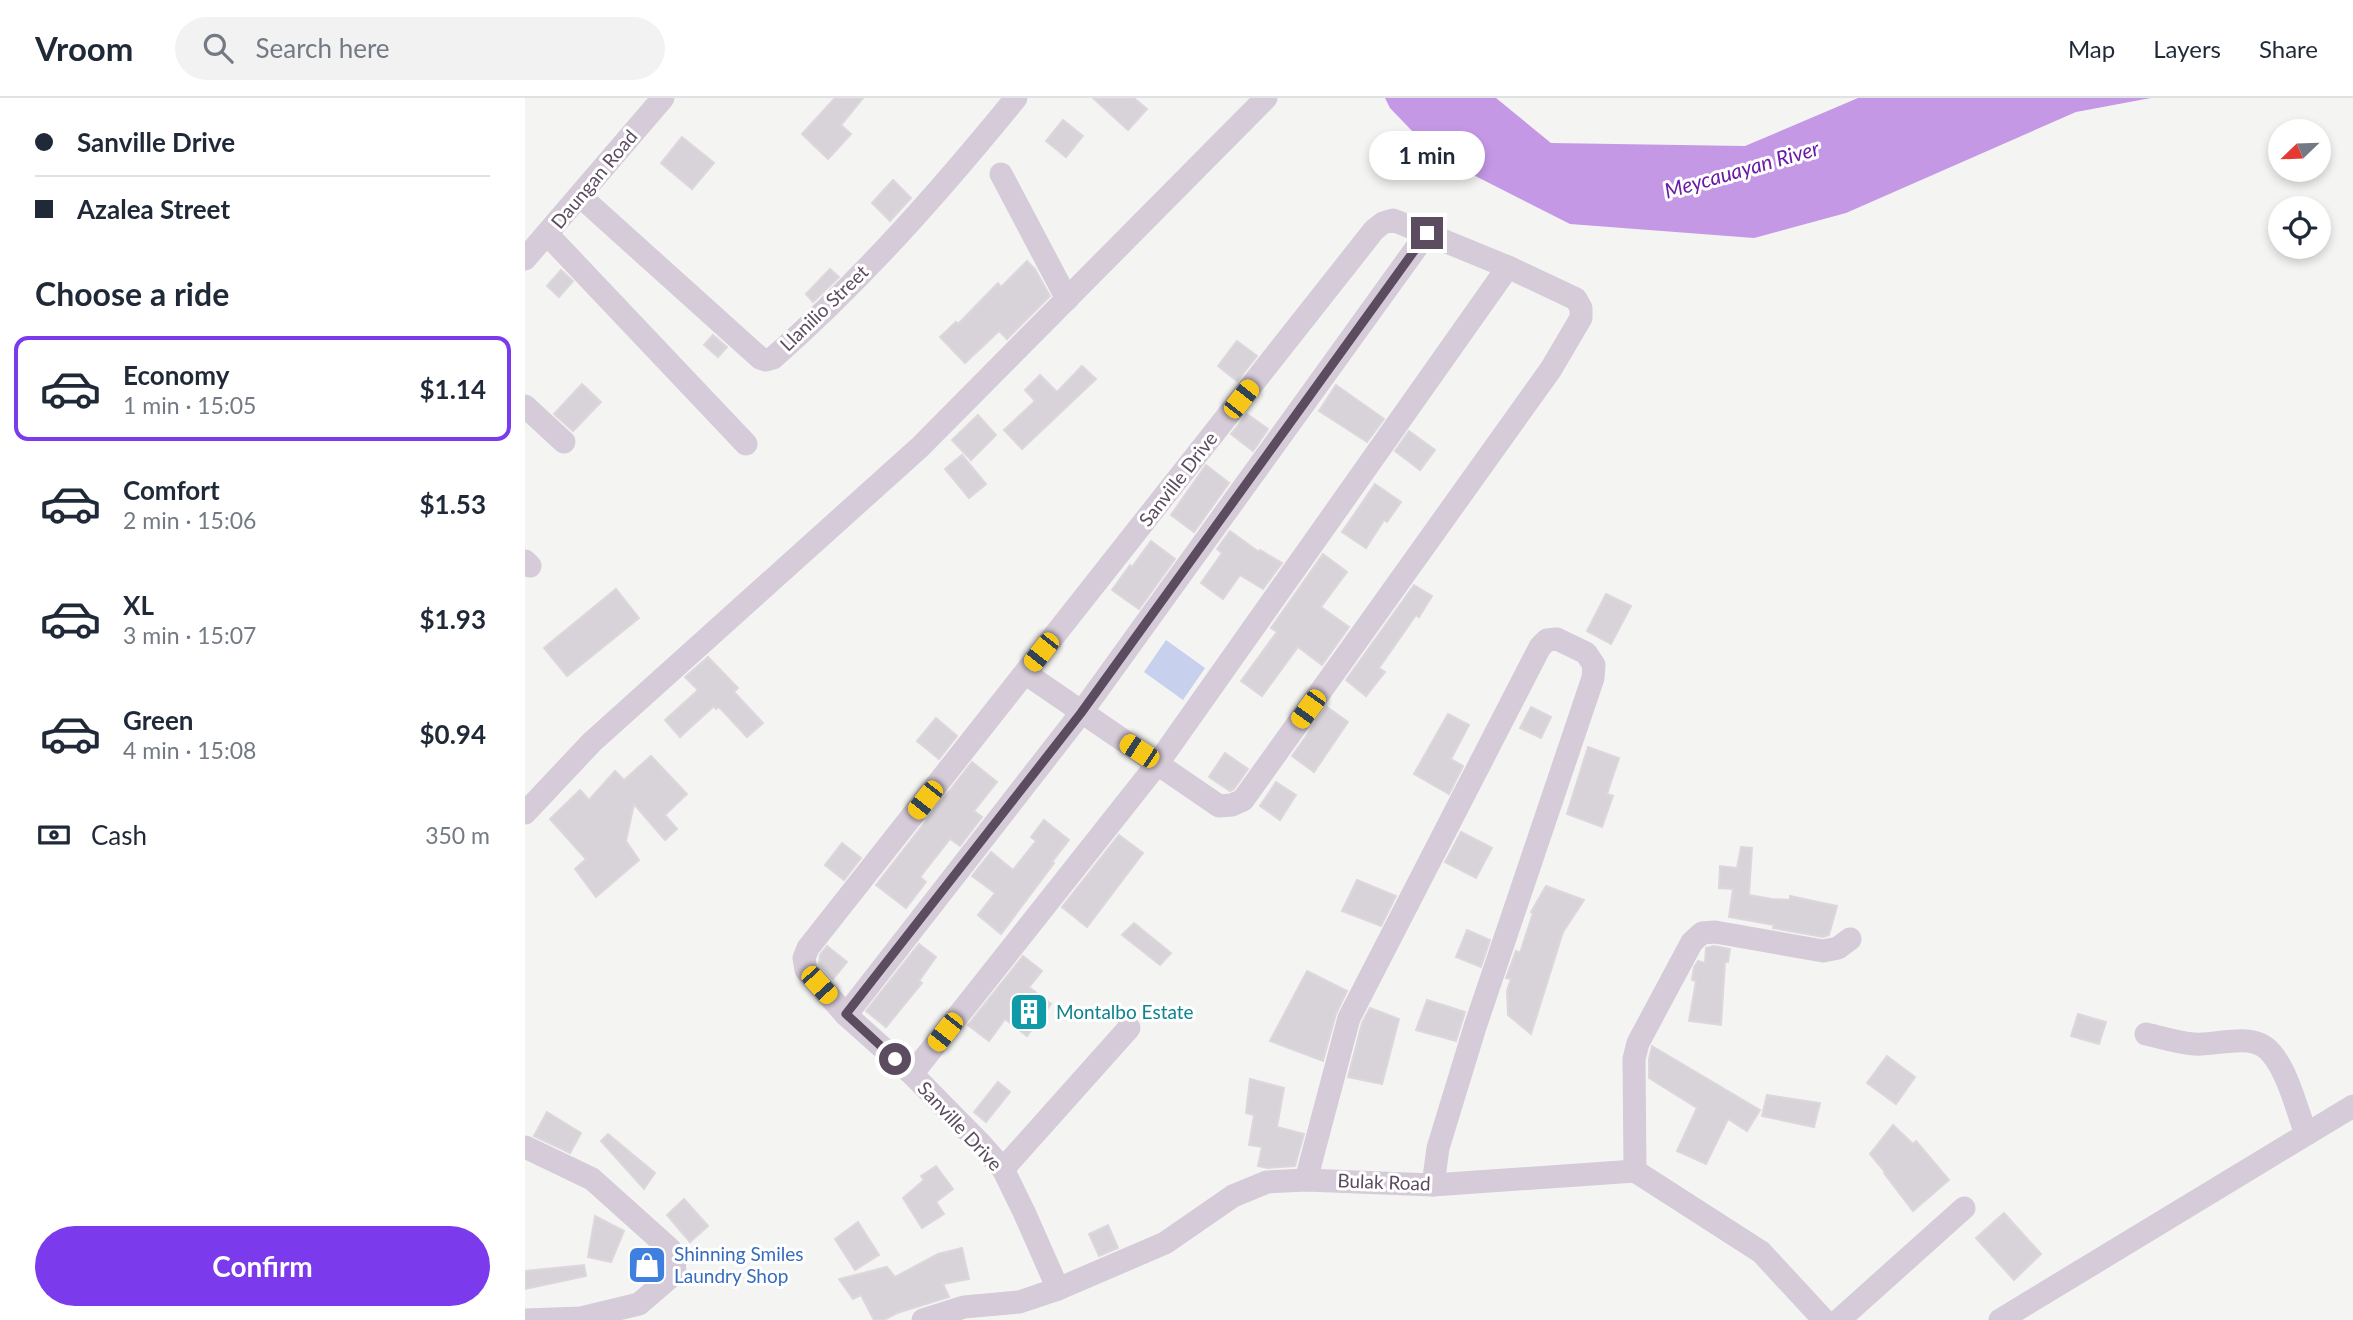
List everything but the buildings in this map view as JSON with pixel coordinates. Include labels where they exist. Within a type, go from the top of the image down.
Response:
[{"type":"street","name":"Daungan Road","points":[[525,259],[663,98]]},
{"type":"street","name":"Llanilio Street","points":[[580,195],[653,264],[760,358],[766,360],[773,358],[824,314],[957,171],[1016,98]]},
{"type":"street","points":[[525,813],[592,743],[920,447],[1266,98]]},
{"type":"street","points":[[1000,174],[1067,299]]},
{"type":"street","name":"Sanville Drive","points":[[1058,1289],[1003,1169],[912,1074],[846,1014],[806,970],[804,958],[808,948],[1374,230],[1393,220],[1508,267],[1576,299],[1581,308],[1581,318],[1551,369],[1243,800],[1232,805],[1219,806],[1158,763]]},
{"type":"street","points":[[846,1014],[1081,713],[1427,233]]},
{"type":"street","points":[[547,234],[746,444]]},
{"type":"street","points":[[912,1074],[1158,763],[1508,267]]},
{"type":"street","points":[[525,405],[564,442]]},
{"type":"street","points":[[1306,1180],[1349,1018],[1540,648],[1548,640],[1557,639],[1586,653],[1594,665],[1593,678],[1475,1027],[1439,1149],[1433,1185]]},
{"type":"street","points":[[1025,673],[1158,763]]},
{"type":"street","points":[[1824,1320],[1761,1252],[1635,1171],[1634,1059],[1638,1043],[1692,942],[1702,933],[1715,932],[1823,951],[1837,948],[1850,939]]},
{"type":"street","points":[[1003,1169],[1129,1028]]},
{"type":"street","points":[[2145,1034],[2194,1044],[2242,1041],[2260,1044],[2271,1051],[2280,1065],[2306,1134]]},
{"type":"street","points":[[2000,1320],[2353,1106]]},
{"type":"street","points":[[2024,1320],[2353,1122]]},
{"type":"street","points":[[525,1147],[592,1179],[670,1249],[675,1273],[639,1304],[581,1318],[525,1320]]},
{"type":"street","name":"Bulak Road","points":[[923,1320],[964,1307],[1019,1302],[1058,1289],[1165,1243],[1233,1196],[1267,1182],[1306,1180],[1433,1185],[1635,1171]]},
{"type":"street","points":[[1839,1320],[1964,1209]]},
{"type":"shaded area","points":[[1166,640],[1205,668],[1183,700],[1144,672]]},
{"type":"water","name":"Meycauayan River","points":[[1385,98],[1496,98],[1551,143],[1745,146],[1858,98],[2151,98],[2076,112],[1846,213],[1754,238],[1570,224],[1436,156],[1390,108]]},
{"type":"place","name":"Montalbo Estate","points":[[1029,1012]]},
{"type":"place","name":"Shinning Smiles Laundry Shop","points":[[647,1265]]},
{"type":"route","points":[[895,1059],[846,1014],[1081,713],[1427,233]]}]
